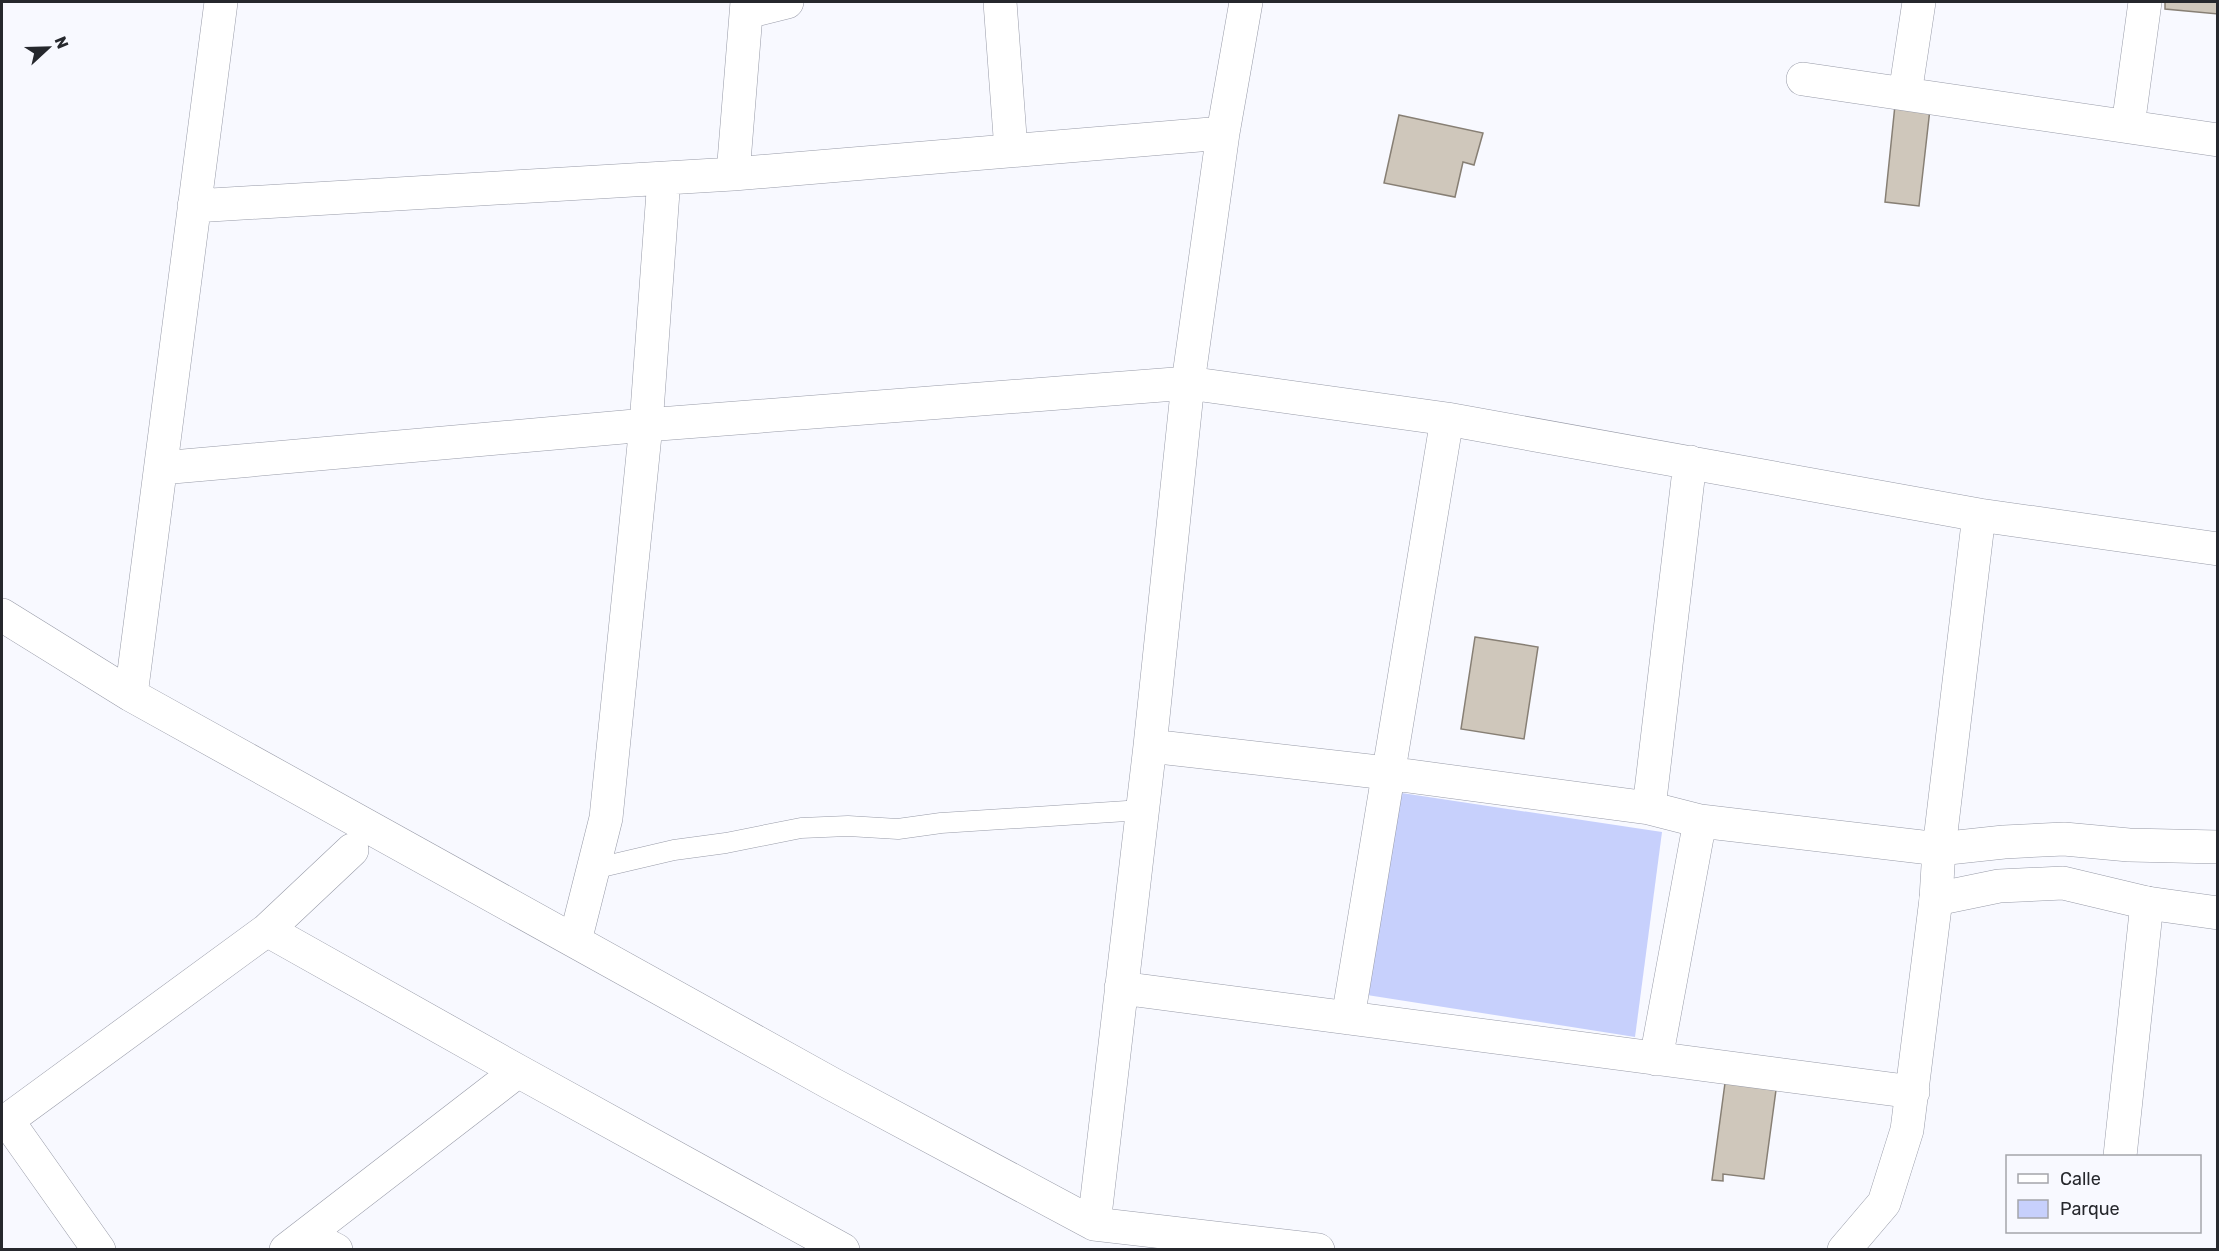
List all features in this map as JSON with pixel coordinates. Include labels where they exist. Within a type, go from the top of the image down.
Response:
[{"type":"street","points":[[132,695],[221,2]]},
{"type":"street","points":[[733,174],[747,7],[788,2]]},
{"type":"street","points":[[1000,2],[1011,150]]},
{"type":"street","points":[[1094,1224],[1150,746],[1188,383],[1223,133],[1246,2]]},
{"type":"street","points":[[1905,94],[1919,2]]},
{"type":"street","points":[[2128,126],[2145,2]]},
{"type":"street","points":[[1803,79],[2217,140]]},
{"type":"street","points":[[194,206],[733,174],[1223,133]]},
{"type":"street","points":[[575,941],[606,818],[646,425],[664,177]]},
{"type":"street","points":[[160,468],[646,425],[1188,383],[1446,419],[1979,515],[2217,549]]},
{"type":"street","points":[[1348,1018],[1446,419]]},
{"type":"street","points":[[1649,807],[1690,462]]},
{"type":"street","points":[[1844,1250],[1884,1203],[1907,1130],[1936,899],[1939,849],[1979,515]]},
{"type":"street","points":[[2,615],[132,695],[832,1084],[1094,1224],[1318,1250]]},
{"type":"street","points":[[1150,746],[1387,772],[1649,807],[1700,821],[1939,849],[2064,839],[2130,845],[2217,847]]},
{"type":"street","points":[[1656,1059],[1700,821]]},
{"type":"street","points":[[1999,886],[2004,842]]},
{"type":"street","points":[[99,1250],[4,1122],[267,930],[352,850]]},
{"type":"street","points":[[1936,899],[1999,886],[2063,883],[2147,903],[2217,913]]},
{"type":"street","points":[[2120,1155],[2147,903]]},
{"type":"street","points":[[267,930],[843,1250]]},
{"type":"street","points":[[1121,988],[1913,1092]]},
{"type":"street","points":[[310,1245],[518,1071]]},
{"type":"lane","points":[[593,869],[674,850],[726,843],[801,828],[848,826],[898,829],[941,823],[1142,810]]},
{"type":"green space","points":[[1395,792],[1662,832],[1635,1037],[1367,995]]},
{"type":"building","points":[[2165,2],[2218,2],[2218,14],[2165,9]]},
{"type":"building","points":[[1895,105],[1930,109],[1919,206],[1885,202]]},
{"type":"building","points":[[1399,115],[1483,133],[1474,165],[1463,162],[1455,197],[1384,183]]},
{"type":"building","points":[[1475,637],[1538,647],[1524,739],[1461,729]]},
{"type":"building","points":[[1725,1083],[1776,1090],[1764,1179],[1723,1174],[1723,1181],[1712,1180]]}]
